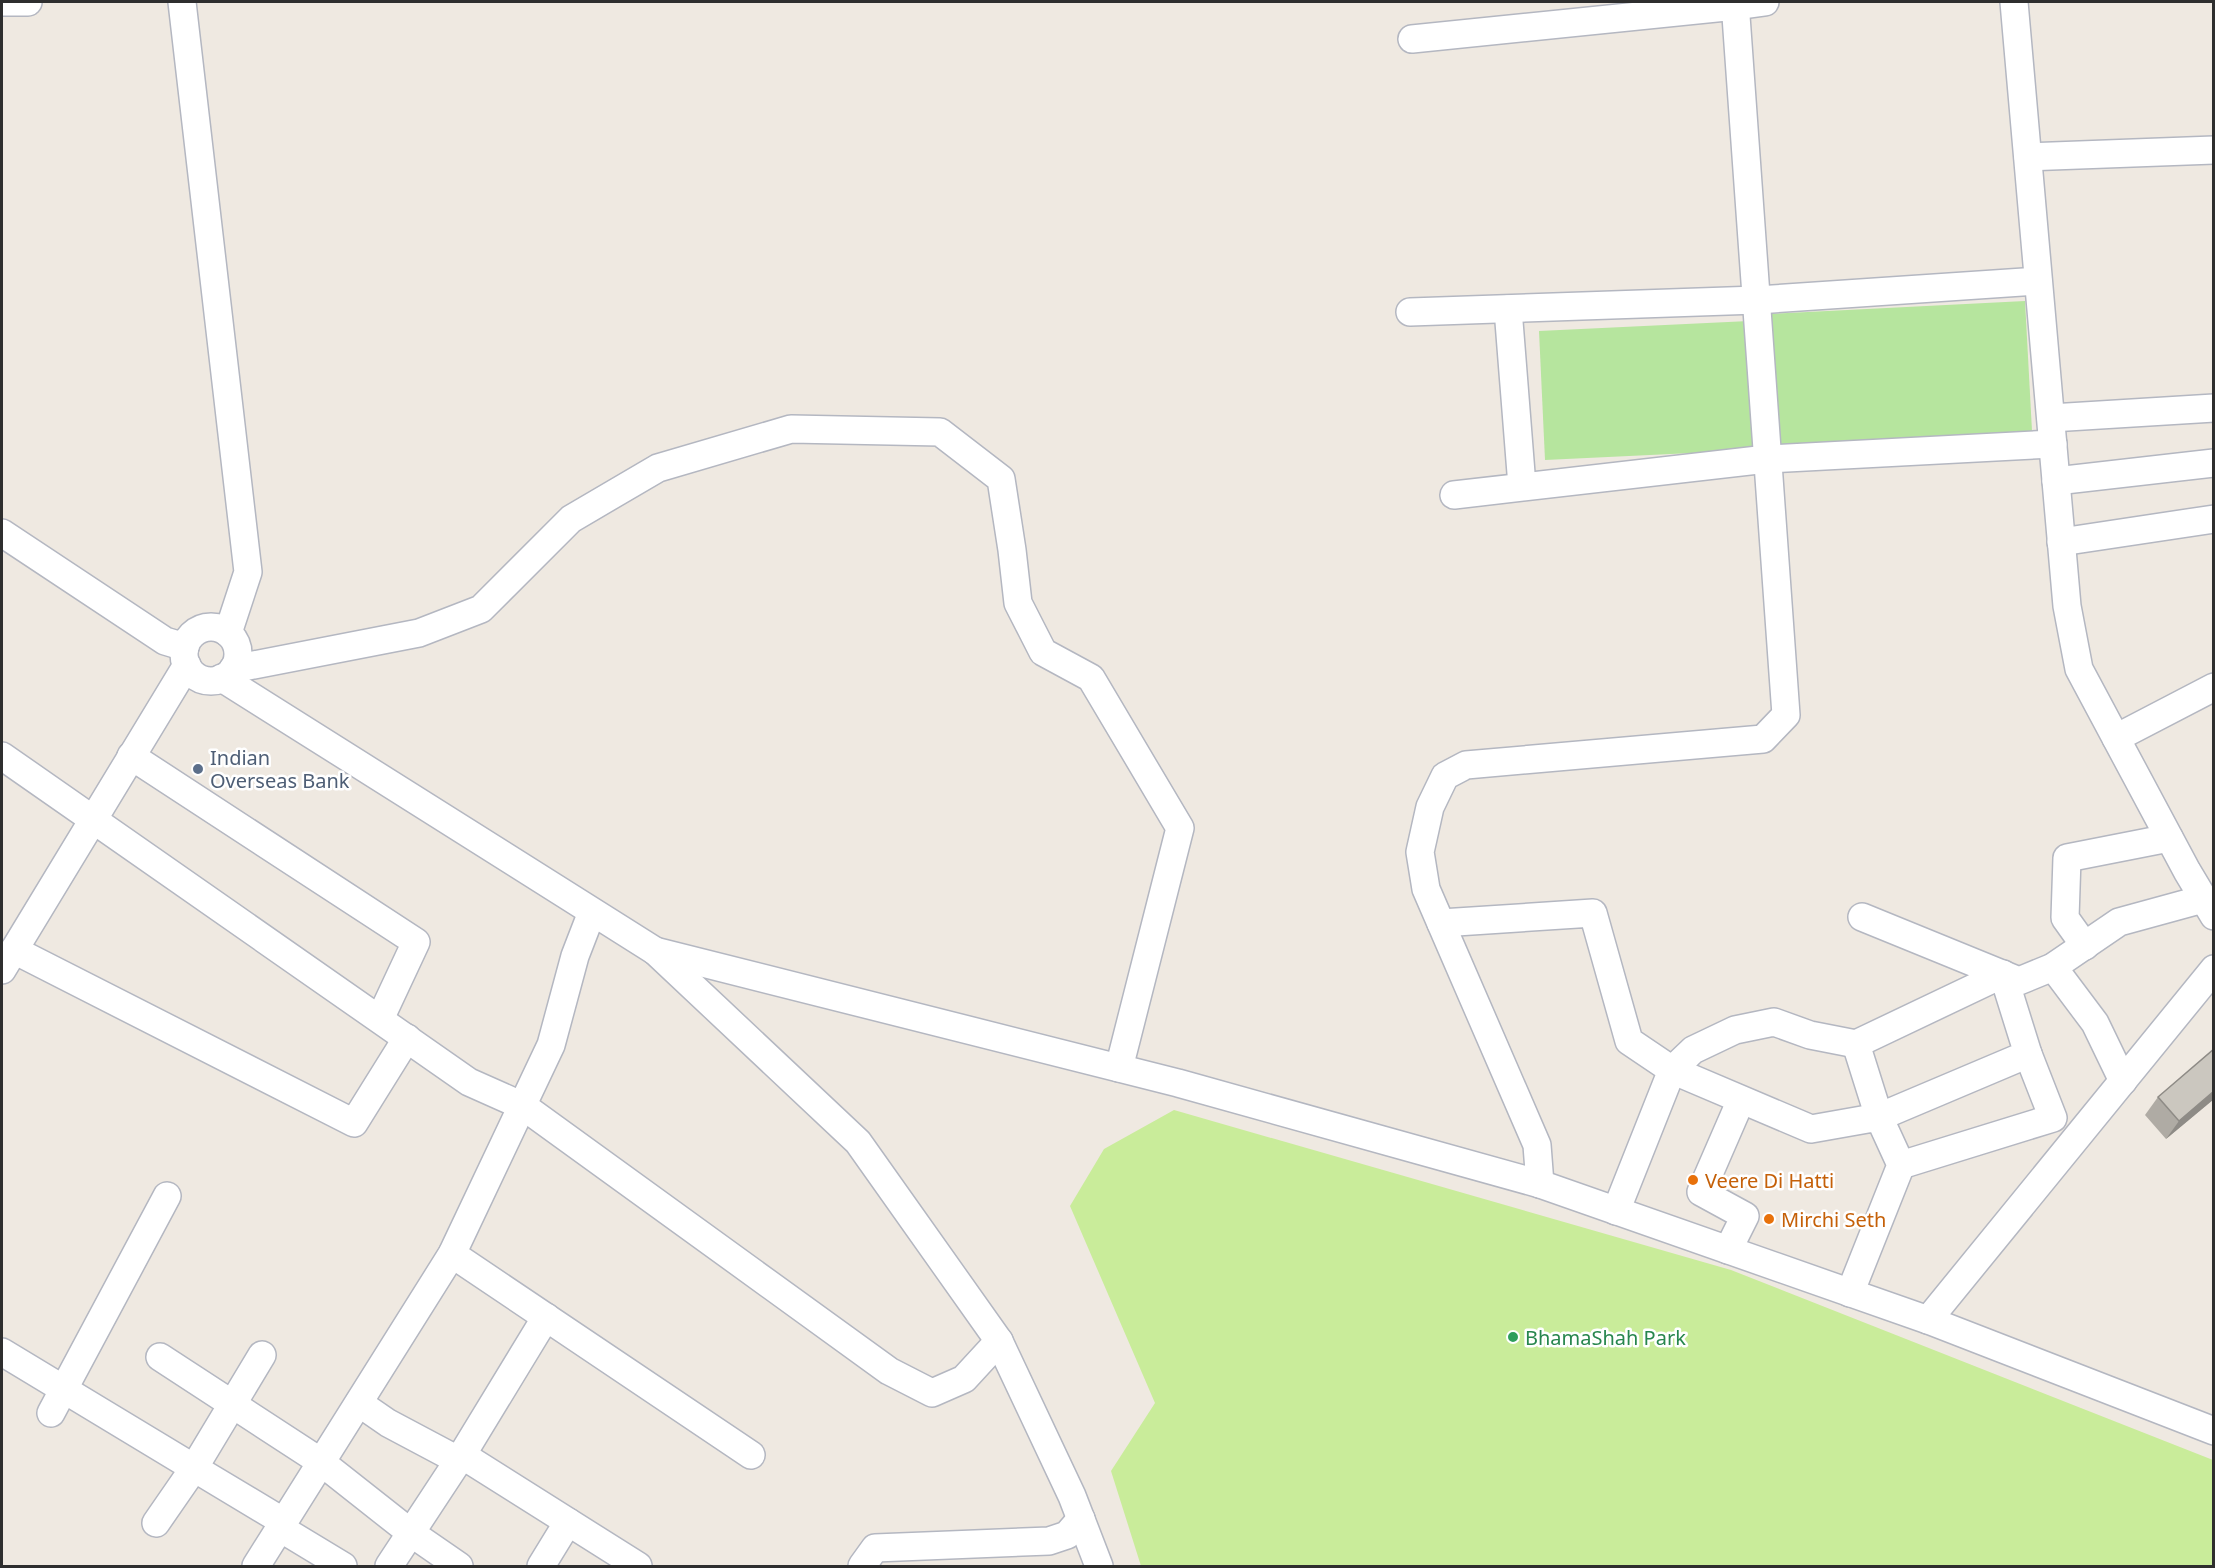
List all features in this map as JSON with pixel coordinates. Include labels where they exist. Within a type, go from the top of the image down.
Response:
[{"type":"street","points":[[2,2],[28,2]]},
{"type":"street","points":[[182,2],[248,572],[228,633]]},
{"type":"street","points":[[1412,39],[1765,2]]},
{"type":"street","points":[[1862,917],[2019,981],[2054,967],[2119,922],[2208,908],[2079,669],[2067,606],[2014,2]]},
{"type":"street","points":[[1540,1184],[1537,1145],[1426,889],[1420,852],[1430,807],[1444,776],[1466,765],[1762,739],[1786,715],[1736,4]]},
{"type":"street","points":[[2028,157],[2214,150]]},
{"type":"street","points":[[1410,312],[1756,300],[2038,281]]},
{"type":"street","points":[[1508,309],[1522,486]]},
{"type":"street","points":[[1454,495],[1767,459],[2052,431],[2214,408]]},
{"type":"street","points":[[2,533],[165,641],[186,656],[192,673],[208,680],[419,633],[481,609],[570,519],[658,468],[791,429],[940,432],[1000,479],[1018,603],[1043,652],[1091,678],[1180,828],[1119,1068]]},
{"type":"street","points":[[2056,481],[2214,463]]},
{"type":"street","points":[[2061,542],[2214,519]]},
{"type":"street","points":[[227,674],[238,651],[236,643],[228,633],[218,627],[201,628],[188,639],[186,656],[131,756],[8,960],[354,1123],[407,1038]]},
{"type":"street","points":[[227,674],[655,951],[858,1142],[999,1341],[1072,1496],[1099,1566]]},
{"type":"street","points":[[2116,738],[2214,687]]},
{"type":"street","points":[[2,756],[470,1082],[523,1106],[890,1371],[932,1393],[964,1379],[999,1341]]},
{"type":"street","points":[[131,756],[416,942],[380,1019]]},
{"type":"street","points":[[2085,946],[2065,918],[2067,858],[2169,838]]},
{"type":"street","points":[[256,1566],[452,1254],[551,1045],[575,956],[592,912]]},
{"type":"street","points":[[1441,923],[1593,913],[1629,1041],[1672,1070],[1811,1129],[1879,1117],[2028,1054]]},
{"type":"street","points":[[655,951],[1119,1068],[1540,1184],[1928,1320],[2214,1431]]},
{"type":"street","points":[[2054,967],[2095,1023],[2123,1081]]},
{"type":"street","points":[[1928,1320],[2214,969]]},
{"type":"street","points":[[1616,1210],[1672,1070],[1693,1050],[1735,1030],[1774,1022],[1810,1035],[1856,1044],[2003,974]]},
{"type":"street","points":[[1901,1165],[2053,1118],[2028,1054],[2003,974]]},
{"type":"street","points":[[1850,1293],[1901,1165],[1879,1117],[1856,1044]]},
{"type":"street","points":[[1728,1250],[1745,1216],[1701,1192],[1741,1100]]},
{"type":"street","points":[[57,1401],[167,1196]]},
{"type":"street","points":[[452,1254],[752,1455]]},
{"type":"street","points":[[389,1566],[462,1455],[546,1317]]},
{"type":"street","points":[[2,1352],[57,1401],[194,1468],[282,1525],[322,1555],[343,1566]]},
{"type":"street","points":[[156,1523],[194,1468],[262,1355]]},
{"type":"street","points":[[160,1357],[321,1462],[411,1533],[459,1566]]},
{"type":"street","points":[[359,1403],[388,1423],[452,1457],[462,1455],[568,1522],[627,1564]]},
{"type":"street","points":[[862,1566],[875,1548],[1049,1541],[1067,1535],[1081,1519]]},
{"type":"street","points":[[541,1566],[568,1522]]},
{"type":"green space","points":[[2025,301],[2032,431],[1780,447],[1770,314]]},
{"type":"green space","points":[[1749,321],[1755,450],[1545,460],[1539,331]]},
{"type":"green space","name":"BhamaShah Park","points":[[1174,1110],[1731,1270],[2213,1460],[2213,1566],[1141,1566],[1111,1471],[1155,1403],[1070,1206],[1104,1149]]},
{"type":"building","points":[[2214,1049],[2214,1091],[2179,1121],[2158,1097]]},
{"type":"place","name":"Indian Overseas Bank","points":[[198,769]]},
{"type":"place","name":"Veere Di Hatti","points":[[1693,1180]]},
{"type":"place","name":"Mirchi Seth","points":[[1769,1219]]},
{"type":"place","name":"BhamaShah Park","points":[[1513,1337]]}]
